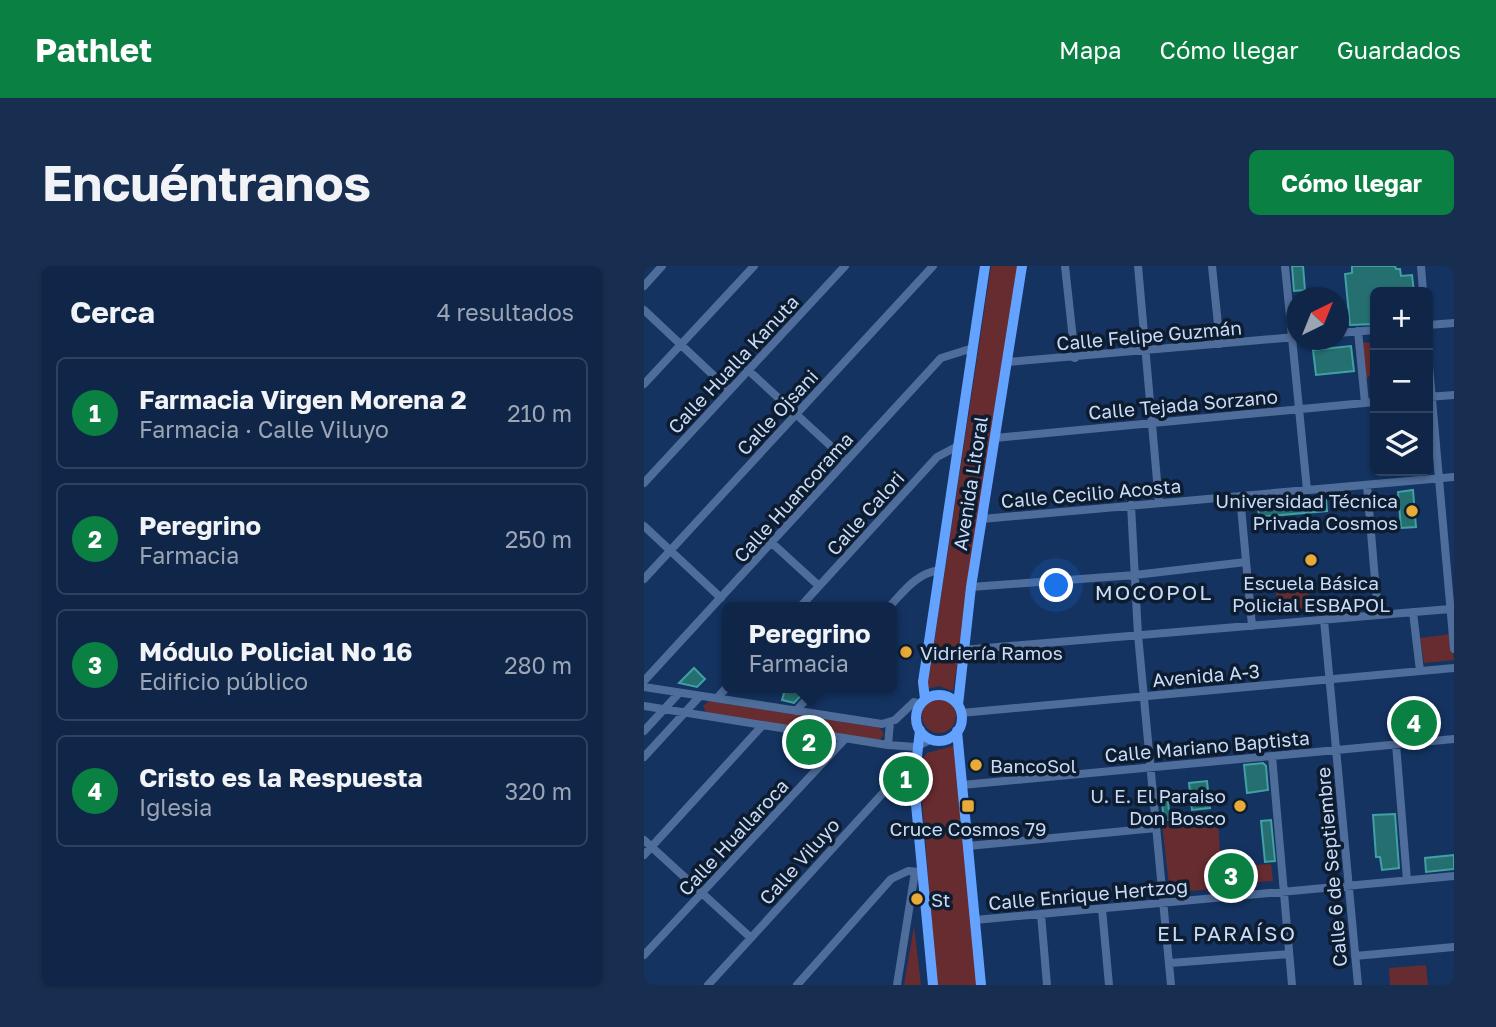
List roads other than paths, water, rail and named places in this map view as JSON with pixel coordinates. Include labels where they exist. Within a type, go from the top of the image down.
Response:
[{"type":"main road","name":"Avenida Litoral","points":[[922,702],[985,266]]},
{"type":"main road","name":"Avenida Litoral","points":[[959,709],[971,587],[1022,266]]},
{"type":"main road","points":[[933,985],[918,872],[914,759],[920,730],[916,716],[922,702],[944,695],[959,709],[957,732],[981,985]]},
{"type":"main road","points":[[920,730],[932,739],[944,740],[957,732]]},
{"type":"street","points":[[646,279],[662,266]]},
{"type":"street","points":[[644,384],[754,266]]},
{"type":"street","name":"Calle Hualla Kanuta","points":[[644,483],[845,266]]},
{"type":"street","name":"Calle Ojsani","points":[[644,579],[933,266]]},
{"type":"street","points":[[1065,266],[1075,358]]},
{"type":"street","points":[[1138,266],[1159,503]]},
{"type":"street","points":[[1212,266],[1220,344]]},
{"type":"street","points":[[1285,266],[1288,287]]},
{"type":"street","points":[[1421,266],[1423,287]]},
{"type":"street","points":[[644,310],[729,390]]},
{"type":"street","points":[[1433,325],[1454,323]]},
{"type":"street","points":[[1349,332],[1370,330]]},
{"type":"street","points":[[1358,331],[1364,403]]},
{"type":"street","name":"Calle Felipe Guzmán","points":[[1008,362],[1286,338]]},
{"type":"street","name":"Calle Huancorama","points":[[644,681],[942,358],[973,348]]},
{"type":"street","points":[[1295,350],[1307,490]]},
{"type":"street","points":[[748,370],[846,460]]},
{"type":"street","points":[[1433,397],[1454,395]]},
{"type":"street","name":"Calle Tejada Sorzano","points":[[995,438],[1370,402]]},
{"type":"street","points":[[1431,413],[1454,649]]},
{"type":"street","name":"Calle Calori","points":[[805,602],[937,457],[958,446]]},
{"type":"street","name":"Calle Cecilio Acosta","points":[[982,519],[1454,477]]},
{"type":"street","points":[[1367,485],[1378,615]]},
{"type":"street","points":[[1240,496],[1252,626]]},
{"type":"street","points":[[1131,505],[1138,635],[1171,985]]},
{"type":"street","points":[[644,526],[721,598]]},
{"type":"street","points":[[772,543],[819,586]]},
{"type":"street","points":[[971,587],[1135,575],[1247,562]]},
{"type":"street","points":[[893,602],[914,579],[926,572],[939,570]]},
{"type":"street","points":[[963,650],[1450,610]]},
{"type":"street","points":[[1413,612],[1420,671]]},
{"type":"street","name":"Calle 6 de Septiembre","points":[[1324,620],[1358,985]]},
{"type":"street","name":"Avenida A-3","points":[[959,709],[1144,696],[1454,668]]},
{"type":"street","points":[[644,687],[890,723]]},
{"type":"street","points":[[644,731],[679,692]]},
{"type":"street","points":[[717,698],[722,692]]},
{"type":"street","points":[[796,711],[812,693]]},
{"type":"street","points":[[644,757],[700,696]]},
{"type":"street","points":[[888,746],[890,723],[910,705],[922,702]]},
{"type":"street","points":[[644,706],[888,746],[916,747],[932,739]]},
{"type":"street","points":[[644,855],[761,727]]},
{"type":"street","name":"Calle Mariano Baptista","points":[[962,785],[1454,739]]},
{"type":"street","name":"Calle Huallaroca","points":[[644,955],[844,740]]},
{"type":"street","points":[[1396,744],[1408,880]]},
{"type":"street","points":[[1272,756],[1293,985]]},
{"type":"street","name":"Calle Viluyo","points":[[708,985],[914,759]]},
{"type":"street","points":[[968,846],[1156,828]]},
{"type":"street","points":[[644,840],[751,938]]},
{"type":"street","points":[[797,985],[891,880],[900,873],[918,872],[897,985]]},
{"type":"street","name":"Calle Enrique Hertzog","points":[[975,920],[1454,876]]},
{"type":"street","points":[[1102,909],[1109,985]]},
{"type":"street","points":[[1041,914],[1047,985]]},
{"type":"street","points":[[1356,956],[1454,947]]},
{"type":"street","points":[[1170,963],[1289,954]]},
{"type":"place","name":"Universidad Técnica Privada Cosmos","points":[[1412,511]]},
{"type":"place","name":"Escuela Básica Policial ESBAPOL","points":[[1311,560]]},
{"type":"place","name":"Vidriería Ramos","points":[[906,652]]},
{"type":"place","name":"Cristo es la Respuesta","points":[[1414,723]]},
{"type":"place","name":"Peregrino","points":[[809,742]]},
{"type":"place","name":"BancoSol","points":[[976,765]]},
{"type":"place","name":"Farmacia Virgen Morena 2","points":[[906,779]]},
{"type":"place","name":"Cruce Cosmos 79","points":[[968,806]]},
{"type":"place","name":"U. E. El Paraiso Don Bosco","points":[[1240,806]]},
{"type":"place","name":"Módulo Policial No 16","points":[[1231,876]]},
{"type":"place","name":"St","points":[[917,899]]},
{"type":"district","name":"MOCOPOL","points":[[1154,592]]},
{"type":"district","name":"EL PARAÍSO","points":[[1227,933]]}]
